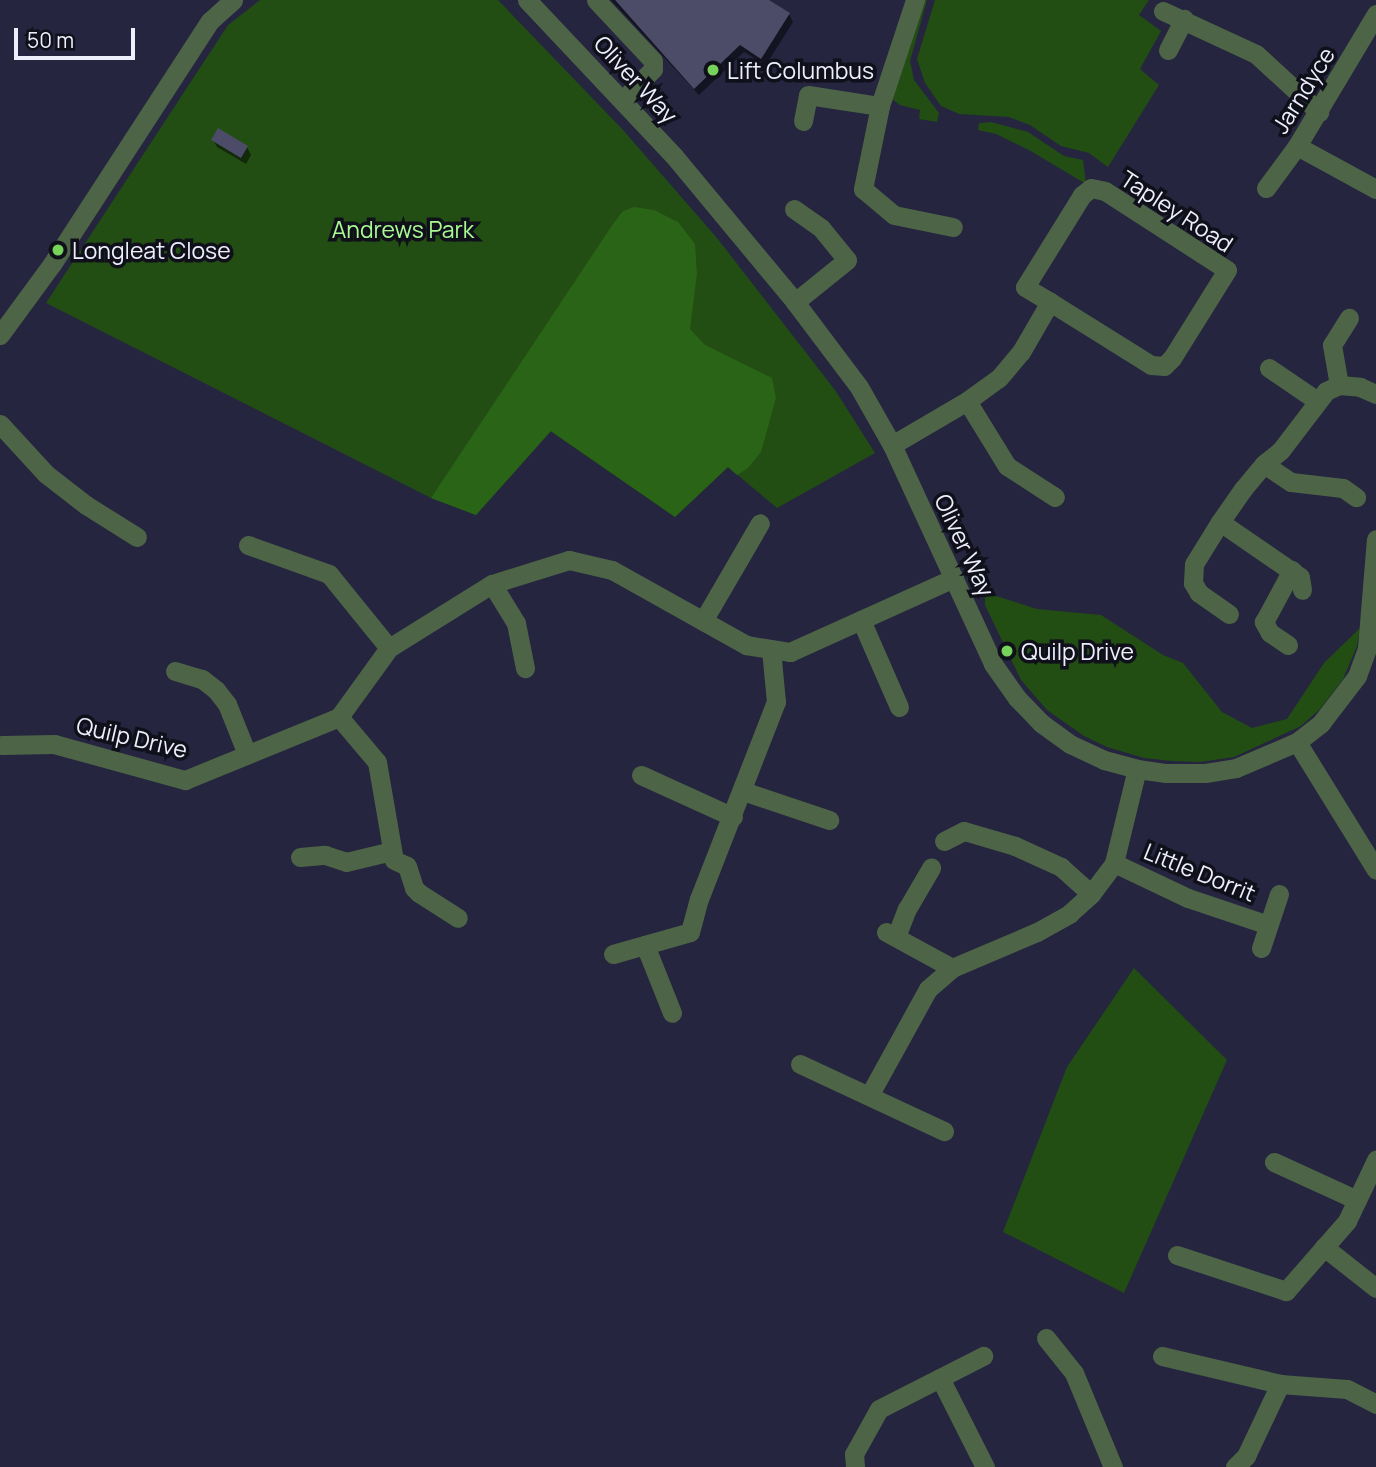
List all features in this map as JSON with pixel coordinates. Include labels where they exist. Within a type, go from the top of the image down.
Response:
[{"type":"street","points":[[0,335],[52,264],[210,21],[233,0]]},
{"type":"street","name":"Oliver Way","points":[[527,0],[674,156],[794,302],[859,387],[892,446],[993,664],[1017,698],[1041,723],[1070,744],[1104,760],[1137,769],[1166,773],[1205,773],[1236,768],[1297,742],[1321,723],[1357,676],[1373,619],[1376,539]]},
{"type":"street","points":[[596,0],[653,61],[653,69],[623,100]]},
{"type":"street","points":[[915,0],[880,106],[863,189],[894,215],[953,227]]},
{"type":"street","points":[[1163,11],[1256,54],[1319,112]]},
{"type":"street","name":"Jarndyce","points":[[1266,188],[1319,112],[1376,14]]},
{"type":"street","points":[[1168,50],[1184,19]]},
{"type":"street","points":[[803,121],[808,95],[880,106]]},
{"type":"street","points":[[1297,146],[1376,189]]},
{"type":"street","name":"Tapley Road","points":[[1091,188],[1105,191],[1227,270],[1172,358],[1164,366],[1151,365],[1050,303],[1025,287],[1082,195],[1091,188]]},
{"type":"street","points":[[794,209],[821,228],[847,260],[794,302]]},
{"type":"street","points":[[892,446],[967,401],[999,378],[1021,352],[1050,303]]},
{"type":"street","points":[[1339,385],[1332,345],[1349,318]]},
{"type":"street","points":[[1269,368],[1316,400]]},
{"type":"street","points":[[1230,614],[1199,593],[1193,583],[1194,564],[1220,522],[1264,464],[1281,450],[1316,400],[1339,385],[1360,387],[1376,394]]},
{"type":"street","points":[[967,401],[1007,466],[1055,497]]},
{"type":"street","points":[[0,424],[46,474],[86,505],[137,537]]},
{"type":"street","points":[[1264,464],[1291,482],[1343,488],[1356,497]]},
{"type":"street","points":[[1220,522],[1292,570],[1300,577],[1303,590]]},
{"type":"street","points":[[703,621],[760,523]]},
{"type":"street","points":[[248,545],[329,574],[390,648]]},
{"type":"street","points":[[458,918],[419,893],[414,888],[407,866],[393,855],[377,762],[339,717],[390,648],[492,584],[569,560],[612,570],[746,645],[790,652],[954,578]]},
{"type":"street","points":[[1288,645],[1270,633],[1264,622],[1292,570]]},
{"type":"street","points":[[492,584],[516,623],[525,668]]},
{"type":"street","points":[[861,620],[899,707]]},
{"type":"street","points":[[613,954],[690,932],[699,899],[776,702],[771,649]]},
{"type":"street","points":[[175,671],[202,679],[216,690],[232,714],[247,754]]},
{"type":"street","name":"Quilp Drive","points":[[2,746],[54,744],[185,780],[339,717]]},
{"type":"street","points":[[1297,742],[1376,870]]},
{"type":"street","points":[[870,1094],[928,989],[952,968],[1037,932],[1069,914],[1091,894],[1114,863],[1137,769]]},
{"type":"street","points":[[641,775],[733,817]]},
{"type":"street","points":[[743,792],[829,820]]},
{"type":"street","points":[[944,841],[964,831],[1015,846],[1062,867],[1091,894]]},
{"type":"street","points":[[300,857],[325,855],[346,862],[393,855]]},
{"type":"street","name":"Little Dorrit","points":[[1114,863],[1188,898],[1268,925]]},
{"type":"street","points":[[931,868],[891,934],[952,968]]},
{"type":"street","name":"Little Dorrit","points":[[1261,948],[1279,894]]},
{"type":"street","points":[[645,945],[672,1013]]},
{"type":"street","points":[[800,1064],[870,1094],[944,1131]]},
{"type":"street","points":[[1177,1255],[1286,1290],[1347,1221],[1376,1160]]},
{"type":"street","points":[[1274,1162],[1357,1200]]},
{"type":"street","points":[[1324,1247],[1376,1288]]},
{"type":"street","points":[[1046,1338],[1074,1373],[1113,1467]]},
{"type":"street","points":[[855,1467],[854,1454],[879,1409],[983,1356]]},
{"type":"street","points":[[1162,1356],[1280,1384],[1348,1389],[1376,1404]]},
{"type":"street","points":[[940,1378],[985,1467]]},
{"type":"street","points":[[1235,1467],[1247,1456],[1280,1384]]},
{"type":"green space","name":"Andrews Park","points":[[260,0],[498,0],[623,130],[717,238],[835,390],[875,453],[777,508],[728,467],[675,517],[550,431],[476,515],[431,498],[46,303],[228,25]]},
{"type":"green space","points":[[921,0],[927,0],[910,61],[914,80],[939,113],[937,122],[919,119],[920,110],[900,105],[892,99]]},
{"type":"green space","points":[[935,0],[1149,0],[1139,15],[1161,31],[1140,69],[1159,85],[1108,167],[1089,153],[1061,146],[1030,125],[1009,117],[959,114],[941,106],[925,83],[917,59]]},
{"type":"green space","points":[[991,122],[1028,132],[1064,156],[1083,160],[1086,184],[1029,150],[996,134],[978,130],[979,123]]},
{"type":"green space","points":[[634,207],[654,210],[678,222],[695,244],[697,274],[690,329],[705,345],[772,378],[776,398],[761,452],[748,468],[737,475],[728,467],[675,517],[551,431],[476,515],[431,498],[613,224],[623,211]]},
{"type":"green space","points":[[990,594],[1037,609],[1101,615],[1163,655],[1183,663],[1222,712],[1252,728],[1287,719],[1324,663],[1360,628],[1357,646],[1343,679],[1319,710],[1301,726],[1234,757],[1200,762],[1172,761],[1144,758],[1107,747],[1084,736],[1047,710],[1021,680],[985,605],[985,597]]},
{"type":"green space","points":[[1134,968],[1227,1060],[1124,1293],[1003,1232],[1067,1067]]},
{"type":"building","points":[[615,0],[769,0],[790,13],[761,59],[740,45],[694,89]]},
{"type":"building","points":[[218,128],[248,146],[241,158],[211,140]]},
{"type":"place","name":"Lift Columbus","points":[[713,70]]},
{"type":"place","name":"Longleat Close","points":[[58,250]]},
{"type":"place","name":"Quilp Drive","points":[[1007,651]]}]
